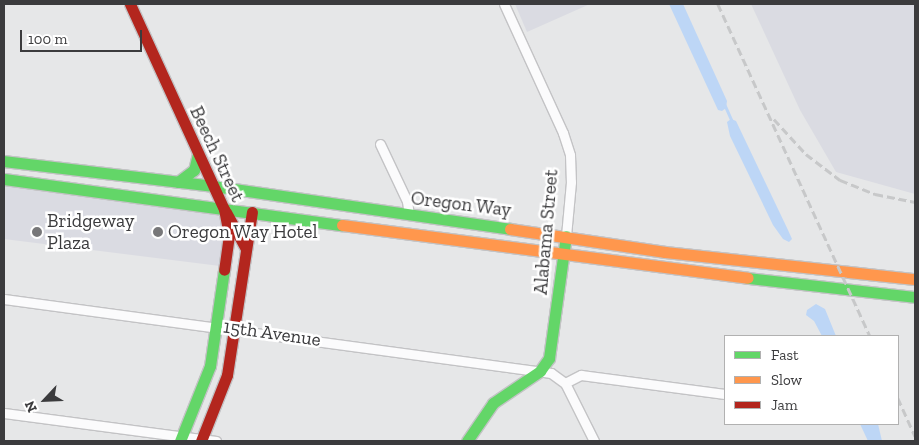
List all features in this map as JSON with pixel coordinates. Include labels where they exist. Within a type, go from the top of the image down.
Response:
[{"type":"main road","name":"Beech Street","points":[[130,4],[224,209],[229,235],[210,366],[181,439]]},
{"type":"main road","points":[[178,182],[194,170],[198,154]]},
{"type":"main road","name":"Oregon Way","points":[[4,160],[213,186],[566,236],[664,252],[915,279]]},
{"type":"main road","name":"Oregon Way","points":[[4,179],[563,254],[915,297]]},
{"type":"main road","points":[[155,199],[165,192],[188,195],[213,186]]},
{"type":"main road","points":[[224,209],[234,221],[247,254]]},
{"type":"main road","name":"Beech Street","points":[[202,440],[227,375],[236,328],[252,212]]},
{"type":"main road","name":"Alabama Street","points":[[467,441],[479,420],[493,403],[540,371],[549,358],[553,342],[566,236]]},
{"type":"street","name":"Alabama Street","points":[[504,4],[563,133],[570,156],[571,182],[566,236]]},
{"type":"street","points":[[380,144],[407,201],[409,215]]},
{"type":"street","name":"15th Avenue","points":[[4,299],[236,328],[540,371],[551,373],[565,383]]},
{"type":"street","points":[[594,441],[565,383],[581,375],[724,394]]},
{"type":"street","points":[[4,413],[181,439],[216,441]]},
{"type":"shaded area","points":[[515,4],[590,4],[527,32]]},
{"type":"shaded area","points":[[751,4],[915,4],[915,194],[836,172],[800,110]]},
{"type":"shaded area","points":[[4,185],[217,213],[225,229],[220,266],[4,239]]},
{"type":"water","points":[[669,4],[683,4],[727,101],[726,108],[722,111],[718,110]]},
{"type":"water","points":[[731,119],[736,121],[788,230],[792,239],[789,242],[783,239],[773,225],[730,136],[727,122]]},
{"type":"water","points":[[816,304],[825,309],[836,335],[821,335],[814,321],[806,315],[807,310]]},
{"type":"water","points":[[860,425],[878,425],[882,441],[868,441]]},
{"type":"waterway","points":[[725,105],[732,121]]},
{"type":"railway","points":[[718,4],[870,335]]},
{"type":"railway","points":[[774,119],[806,154],[840,180],[875,194],[915,202]]},
{"type":"railway","points":[[899,400],[915,436]]},
{"type":"traffic: fast","points":[[178,182],[194,170],[198,154]]},
{"type":"traffic: fast","points":[[4,161],[213,186],[510,229]]},
{"type":"traffic: fast","points":[[4,179],[342,225]]},
{"type":"traffic: fast","points":[[467,441],[493,403],[540,371],[549,358],[566,236]]},
{"type":"traffic: fast","points":[[180,441],[210,366],[224,270]]},
{"type":"traffic: fast","points":[[748,278],[915,297]]},
{"type":"traffic: slow","points":[[342,225],[748,278]]},
{"type":"traffic: slow","points":[[510,229],[665,252],[915,279]]},
{"type":"traffic: jam","points":[[130,4],[224,209],[229,235],[224,270]]},
{"type":"traffic: jam","points":[[226,212],[246,249]]},
{"type":"traffic: jam","points":[[201,441],[227,375],[252,212]]},
{"type":"place","name":"Bridgeway Plaza","points":[[37,232]]},
{"type":"place","name":"Oregon Way Hotel","points":[[158,232]]}]
